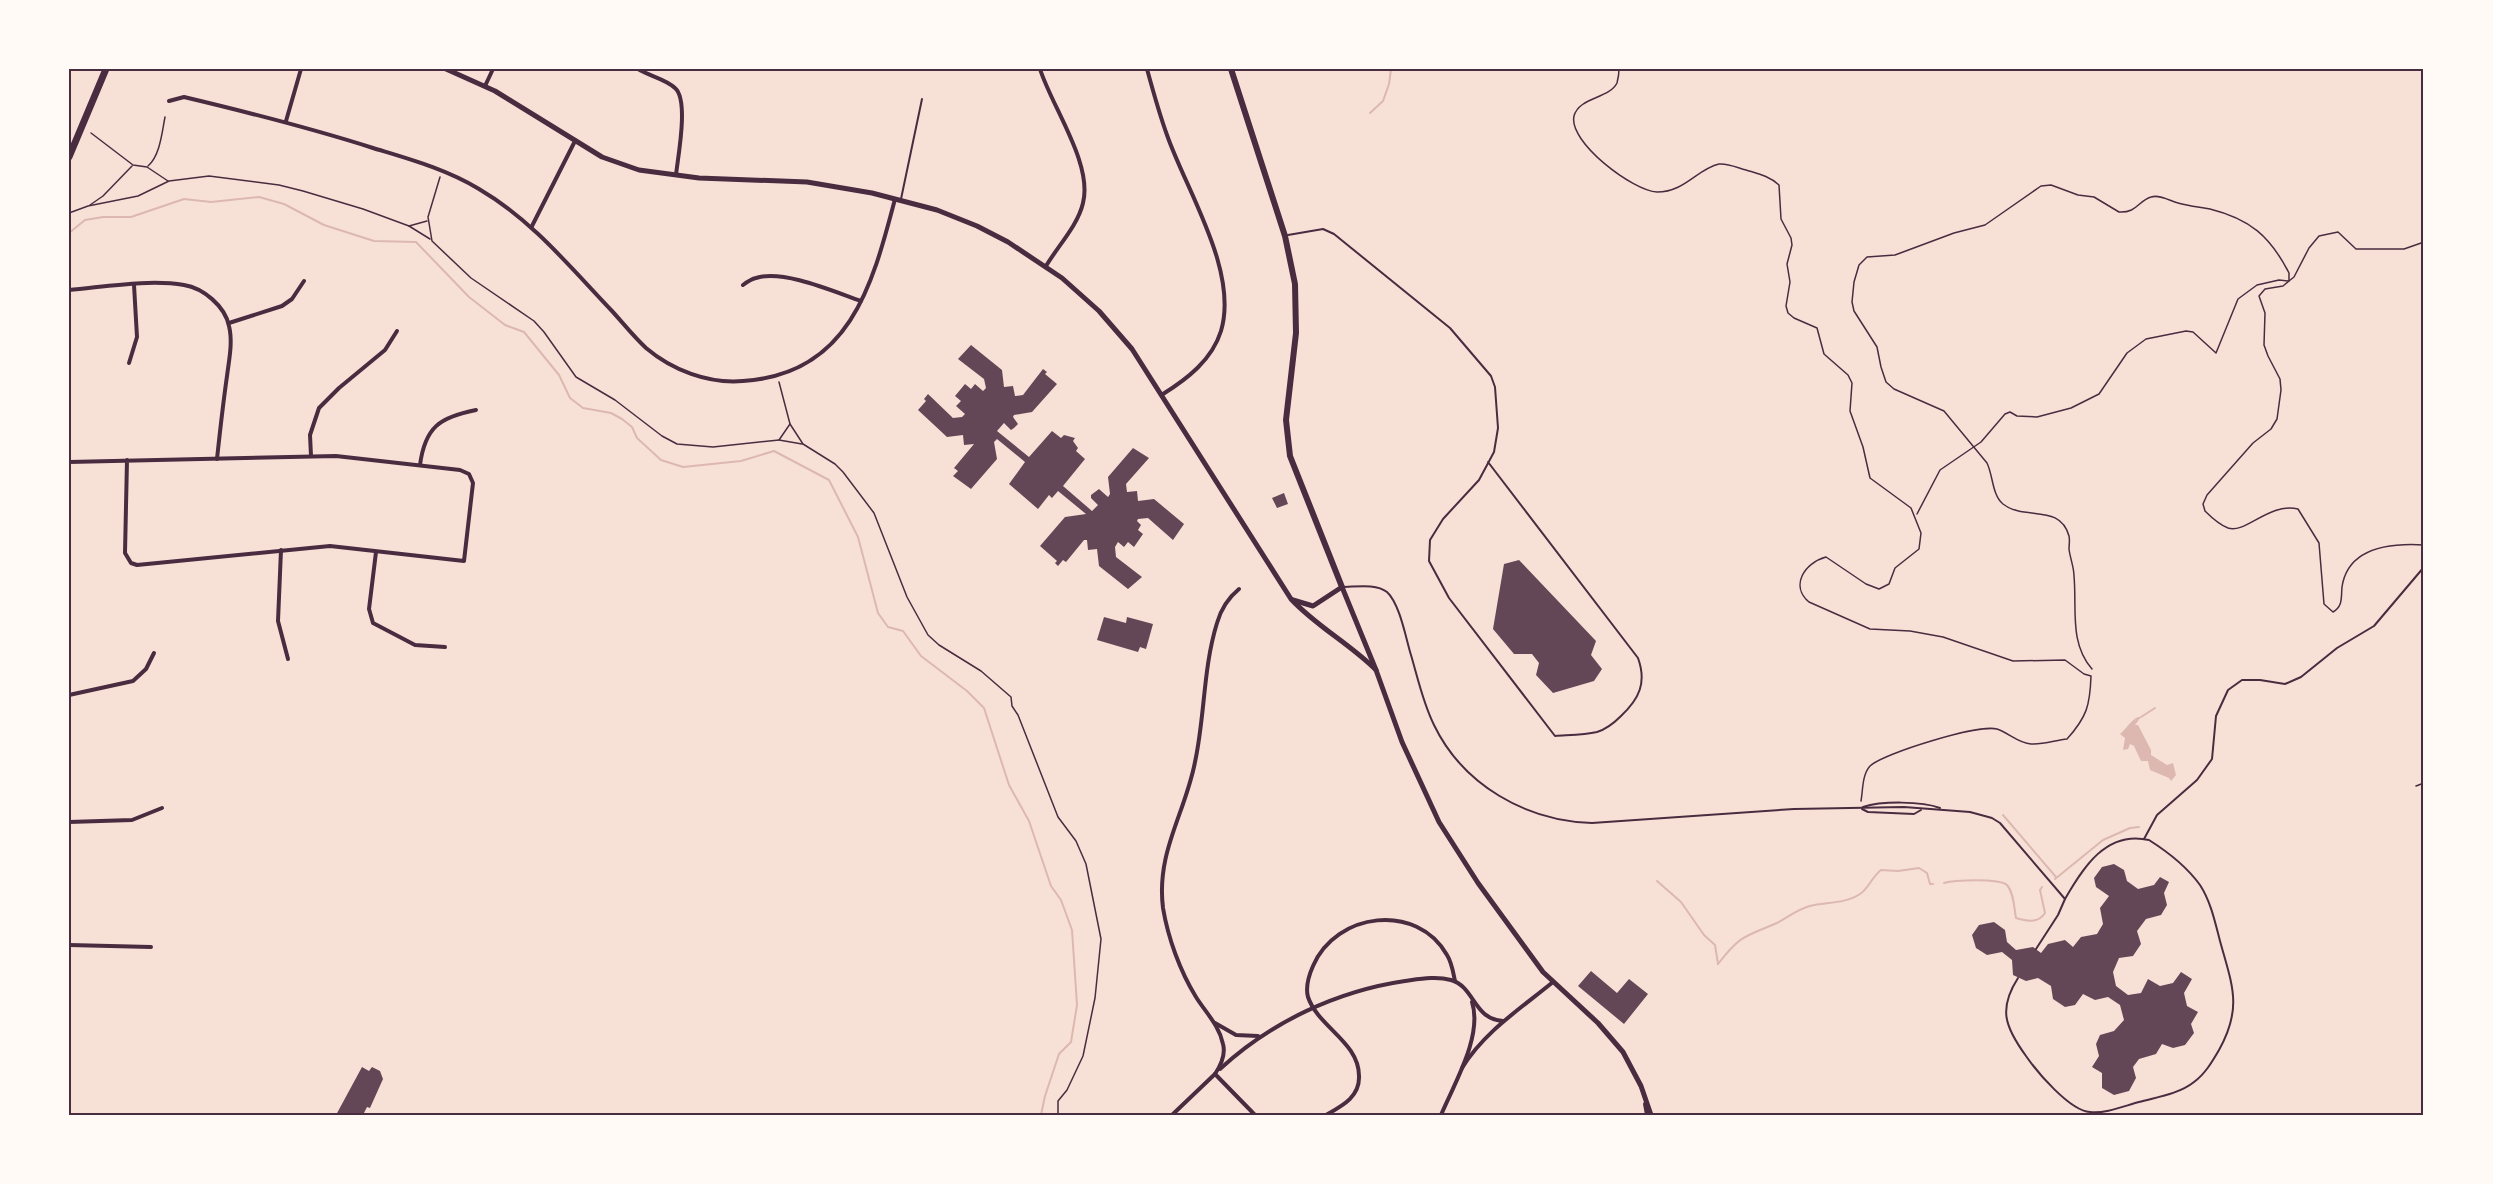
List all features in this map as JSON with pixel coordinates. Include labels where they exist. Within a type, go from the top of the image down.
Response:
[{"type":"main road","points":[[69,158],[106,69]]},
{"type":"main road","points":[[1230,69],[1285,236],[1295,284],[1297,306],[1286,438],[1296,474],[1342,587]]},
{"type":"street","points":[[286,121],[301,69]]},
{"type":"street","points":[[446,69],[485,86],[575,141],[616,163],[639,170],[676,176],[807,182],[898,199],[977,226],[1046,266],[1100,311],[1132,349],[1163,394],[1292,599],[1312,618],[1358,652],[1376,670]]},
{"type":"street","points":[[485,86],[492,69]]},
{"type":"street","points":[[638,69],[674,86],[680,93],[682,113],[676,176]]},
{"type":"street","points":[[1040,69],[1055,108],[1081,163],[1086,185],[1083,204],[1074,224],[1046,266]]},
{"type":"street","points":[[1147,69],[1167,136],[1207,229],[1224,296],[1221,332],[1212,350],[1186,379],[1163,394]]},
{"type":"street","points":[[169,101],[184,97],[286,121],[442,171],[485,192],[532,226],[644,346],[672,365],[710,379],[732,382],[774,377],[806,365],[836,341],[856,314],[898,199]]},
{"type":"street","points":[[532,226],[575,141]]},
{"type":"street","points":[[743,285],[756,278],[772,276],[801,281],[861,301]]},
{"type":"street","points":[[229,323],[282,306],[292,300],[304,282]]},
{"type":"street","points":[[129,363],[137,337],[134,285]]},
{"type":"street","points":[[69,290],[134,285],[185,285],[201,290],[212,298],[229,323],[230,350],[217,459]]},
{"type":"street","points":[[311,456],[310,435],[318,408],[386,350],[397,331]]},
{"type":"street","points":[[420,465],[427,438],[434,427],[453,414],[476,410]]},
{"type":"street","points":[[69,462],[127,460],[217,459],[311,456],[356,457],[460,470],[472,478],[473,493],[464,561],[330,546],[137,565],[131,563],[127,558],[124,545],[127,460]]},
{"type":"street","points":[[281,550],[278,621],[288,659]]},
{"type":"street","points":[[376,552],[369,609],[373,623],[416,645],[446,647]]},
{"type":"street","points":[[1292,599],[1313,606],[1342,587],[1402,742],[1439,822],[1478,883],[1553,982],[1616,1042],[1630,1062],[1641,1086],[1649,1115]]},
{"type":"street","points":[[1215,1074],[1223,1058],[1224,1046],[1215,1022],[1196,998],[1172,944],[1163,907],[1162,871],[1171,834],[1192,777],[1217,623],[1229,597],[1239,589]]},
{"type":"street","points":[[69,695],[133,681],[146,669],[154,653]]},
{"type":"street","points":[[69,822],[132,820],[162,808]]},
{"type":"street","points":[[1326,1115],[1351,1100],[1356,1093],[1359,1081],[1359,1069],[1354,1057],[1314,1008],[1308,996],[1307,984],[1317,956],[1340,933],[1362,923],[1378,920],[1401,921],[1428,934],[1447,955],[1455,981],[1487,1018],[1503,1021]]},
{"type":"street","points":[[69,945],[152,947]]},
{"type":"street","points":[[1172,1115],[1215,1074],[1262,1035],[1314,1008],[1376,986],[1433,978],[1455,981]]},
{"type":"street","points":[[1441,1115],[1462,1068],[1473,1050],[1503,1021],[1553,982]]},
{"type":"street","points":[[1462,1068],[1474,1027],[1474,1008],[1471,998]]},
{"type":"street","points":[[1215,1022],[1236,1035],[1252,1037],[1262,1035]]},
{"type":"street","points":[[1215,1074],[1255,1115]]},
{"type":"lane","points":[[898,199],[922,99]]},
{"type":"lane","points":[[1285,236],[1323,229],[1334,234],[1438,318],[1461,340],[1491,376],[1495,387],[1498,428],[1494,452],[1488,462],[1479,480],[1443,519],[1430,540],[1429,561],[1449,598],[1555,736],[1598,732],[1611,726],[1637,699],[1642,689],[1642,669],[1638,658],[1488,462]]},
{"type":"lane","points":[[2144,839],[2157,815],[2197,780],[2212,759],[2216,716],[2228,690],[2242,680],[2285,684],[2301,677],[2337,648],[2374,626],[2424,567]]},
{"type":"lane","points":[[1342,587],[1375,587],[1388,593],[1394,602],[1405,632],[1425,705],[1442,741],[1467,771],[1499,797],[1518,807],[1572,823],[1727,812],[1860,808],[1923,808],[1976,813],[2000,823],[2065,899]]},
{"type":"lane","points":[[1860,808],[1872,804],[1908,804],[1944,809]]},
{"type":"lane","points":[[1860,808],[1868,812],[1914,814],[1923,808]]},
{"type":"lane","points":[[2018,978],[2009,992],[2005,1008],[2015,1038],[2030,1061],[2048,1082],[2082,1111],[2095,1112],[2188,1087],[2203,1075],[2232,1024],[2234,1002],[2231,982],[2213,914],[2204,891],[2179,862],[2157,845],[2144,839],[2120,842],[2099,852],[2085,866],[2036,949]]},
{"type":"path","points":[[1619,69],[1617,83],[1611,90],[1584,104],[1574,115],[1574,126],[1585,144],[1624,178],[1643,189],[1654,192],[1668,192],[1717,165],[1726,164],[1770,177],[1779,185],[1780,219],[1791,238],[1792,245],[1787,264],[1791,282],[1786,306],[1788,313],[1818,328],[1824,354],[1848,375],[1853,389],[1850,411],[1863,447],[1870,478],[1881,488],[1904,501],[1916,516],[1921,533],[1919,549],[1895,568],[1889,584],[1880,589],[1866,584],[1826,557],[1808,567],[1800,577],[1799,586],[1802,596],[1809,602],[1870,629],[1910,631],[1944,637],[2013,661],[2065,660],[2084,674],[2091,675],[2090,701],[2083,722],[2067,739],[2031,744],[2007,736],[1997,729],[1939,739],[1884,758],[1872,765],[1865,772],[1860,808]]},
{"type":"path","points":[[147,167],[153,162],[157,152],[165,117]]},
{"type":"path","points":[[91,133],[133,165],[147,167],[169,181]]},
{"type":"path","points":[[88,206],[103,196],[133,165]]},
{"type":"path","points":[[69,213],[88,206],[138,196],[169,181],[209,177],[279,185],[363,209],[409,226],[432,241],[471,278],[534,321],[576,376],[615,400],[662,436],[677,444],[702,447],[779,440],[802,444],[835,464],[874,513],[907,597],[928,635],[939,645],[981,671],[1011,697],[1012,706],[1018,714],[1058,817],[1076,841],[1086,864],[1101,939],[1095,998],[1083,1056],[1067,1090],[1058,1101],[1058,1115]]},
{"type":"path","points":[[432,241],[428,221],[440,177]]},
{"type":"path","points":[[2092,669],[2083,659],[2074,622],[2074,576],[2069,550],[2070,537],[2064,525],[2056,517],[2048,514],[2028,514],[2012,510],[2002,503],[1997,496],[1992,472],[1944,411],[1927,401],[1894,389],[1886,382],[1877,347],[1856,316],[1852,302],[1859,265],[1867,257],[1895,255],[1954,233],[1985,225],[2024,196],[2041,186],[2051,185],[2078,195],[2094,197],[2119,212],[2136,209],[2151,197],[2162,197],[2238,218],[2256,227],[2285,265],[2289,273],[2289,281]]},
{"type":"path","points":[[409,226],[428,221]]},
{"type":"path","points":[[2424,242],[2404,249],[2356,249],[2338,232],[2319,236],[2309,248],[2294,277],[2283,286],[2265,289],[2259,296],[2265,313],[2264,345],[2280,379],[2281,390],[2277,419],[2271,429],[2253,443],[2207,495],[2203,504],[2205,511],[2226,528],[2236,530],[2275,509],[2288,507],[2298,509],[2319,543],[2324,604],[2333,612],[2339,608],[2348,567],[2355,559],[2389,546],[2424,545]]},
{"type":"path","points":[[1916,516],[1940,470],[1981,442],[2005,414],[2010,412],[2017,416],[2037,417],[2049,415],[2071,408],[2099,394],[2127,353],[2146,339],[2186,331],[2193,332],[2216,353],[2238,299],[2257,285],[2279,280],[2289,281]]},
{"type":"path","points":[[779,382],[790,424],[802,444]]},
{"type":"path","points":[[779,440],[790,424]]},
{"type":"path","points":[[2416,786],[2424,783]]},
{"type":"shaded area","points":[[2138,717],[2141,717],[2135,725],[2138,725],[2151,750],[2151,755],[2167,765],[2173,763],[2176,775],[2171,781],[2150,770],[2148,761],[2141,761],[2134,746],[2130,744],[2128,749],[2123,750],[2125,738],[2120,734]]},
{"type":"building","points":[[971,345],[1002,370],[1004,387],[1013,386],[1015,396],[1023,395],[1043,369],[1047,372],[1045,374],[1057,384],[1032,412],[1014,415],[1018,424],[1014,428],[1011,430],[1004,423],[997,431],[1029,457],[1052,431],[1061,438],[1064,435],[1075,438],[1073,441],[1078,448],[1076,451],[1085,459],[1063,486],[1092,511],[1098,505],[1091,495],[1099,489],[1108,497],[1110,494],[1108,477],[1133,448],[1149,458],[1126,484],[1127,492],[1137,491],[1138,501],[1154,499],[1184,524],[1173,540],[1148,518],[1138,519],[1141,525],[1138,530],[1143,534],[1134,547],[1128,542],[1124,547],[1118,542],[1115,547],[1116,557],[1142,577],[1128,589],[1099,566],[1097,549],[1088,550],[1087,540],[1084,540],[1066,562],[1063,560],[1058,566],[1055,563],[1057,561],[1040,546],[1065,517],[1086,514],[1058,491],[1052,498],[1049,495],[1038,509],[1009,484],[1025,462],[997,439],[994,442],[997,459],[971,489],[953,476],[958,471],[954,468],[974,444],[964,445],[963,435],[947,437],[918,410],[926,401],[924,399],[928,394],[953,418],[962,417],[965,414],[956,406],[961,401],[955,396],[965,384],[971,389],[975,384],[983,391],[986,388],[984,379],[958,359]]},
{"type":"building","points":[[1284,493],[1288,504],[1277,508],[1272,498]]},
{"type":"building","points":[[1519,560],[1596,641],[1591,655],[1602,669],[1594,681],[1553,693],[1536,675],[1539,663],[1532,654],[1514,654],[1493,629],[1504,564]]},
{"type":"building","points":[[1104,617],[1126,623],[1127,617],[1153,624],[1146,649],[1140,647],[1138,652],[1097,640]]},
{"type":"building","points":[[2114,864],[2124,870],[2127,881],[2138,889],[2154,885],[2160,877],[2169,882],[2164,893],[2167,905],[2161,915],[2146,919],[2137,931],[2141,944],[2133,956],[2119,958],[2113,972],[2116,986],[2128,995],[2141,993],[2148,979],[2160,986],[2173,983],[2181,972],[2192,979],[2184,993],[2187,1006],[2198,1012],[2191,1024],[2194,1033],[2185,1045],[2173,1048],[2162,1044],[2156,1054],[2139,1059],[2133,1067],[2136,1078],[2129,1091],[2114,1095],[2102,1088],[2102,1073],[2092,1067],[2099,1056],[2096,1044],[2100,1035],[2114,1031],[2124,1020],[2120,1005],[2108,997],[2095,1000],[2083,994],[2075,1005],[2065,1007],[2053,999],[2051,986],[2038,978],[2026,981],[2013,975],[2012,960],[2002,952],[1987,955],[1976,948],[1972,935],[1979,925],[1994,922],[2005,930],[2007,942],[2016,950],[2033,947],[2041,953],[2048,944],[2065,940],[2073,947],[2081,937],[2097,934],[2103,924],[2100,908],[2109,896],[2096,887],[2094,878],[2102,867]]},
{"type":"building","points":[[1591,971],[1617,993],[1629,979],[1648,994],[1624,1024],[1578,986]]},
{"type":"building","points":[[362,1067],[369,1071],[372,1067],[380,1071],[383,1079],[370,1108],[367,1107],[363,1115],[336,1115]]},
{"type":"waterway","points":[[1370,113],[1383,101],[1391,69]]},
{"type":"waterway","points":[[69,233],[85,220],[103,217],[131,217],[184,199],[211,202],[259,197],[284,204],[324,225],[374,241],[416,242],[469,297],[505,325],[524,332],[559,375],[570,398],[583,408],[611,413],[622,419],[632,427],[637,438],[661,460],[683,467],[741,461],[774,451],[829,480],[858,537],[878,613],[888,627],[903,631],[921,656],[967,691],[984,708],[1009,785],[1029,821],[1051,886],[1061,900],[1072,930],[1077,1005],[1071,1042],[1059,1054],[1041,1115]]},
{"type":"waterway","points":[[2141,717],[2155,708]]},
{"type":"waterway","points":[[2003,815],[2056,877]]},
{"type":"waterway","points":[[2055,879],[2103,840],[2130,828],[2139,827]]},
{"type":"waterway","points":[[1718,964],[1744,937],[1810,906],[1848,900],[1860,894],[1881,870],[1898,871],[1919,868],[1927,873],[1930,884],[1933,884]]},
{"type":"waterway","points":[[1944,883],[1976,880],[1995,881],[2007,885],[2011,892],[2016,918],[2028,921],[2039,919],[2045,913],[2040,890],[2042,887]]},
{"type":"waterway","points":[[1657,881],[1681,902],[1704,935],[1715,945],[1718,964]]}]
